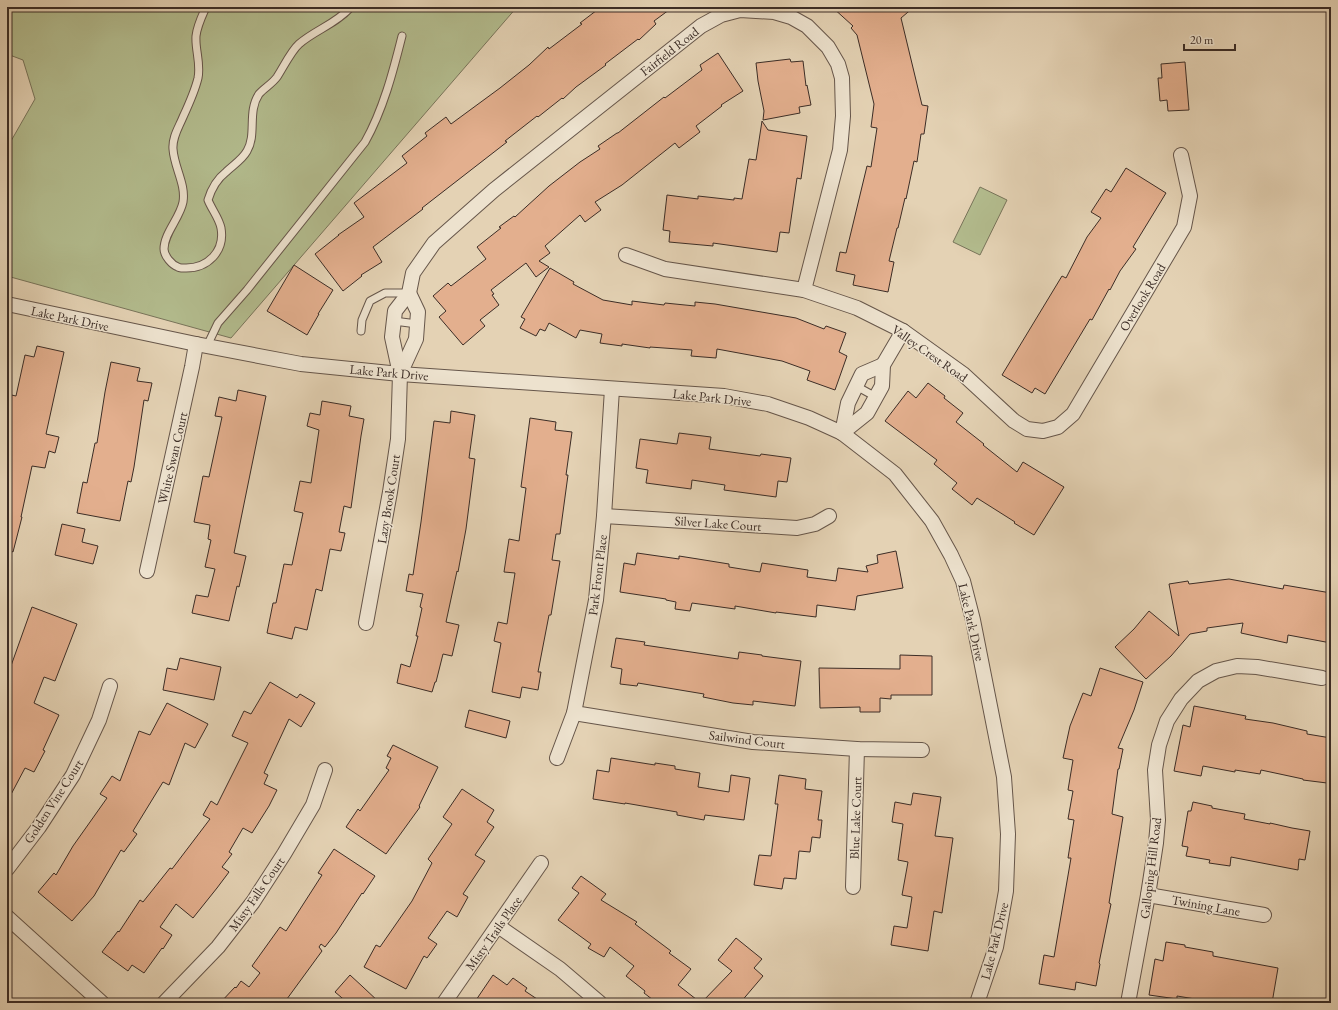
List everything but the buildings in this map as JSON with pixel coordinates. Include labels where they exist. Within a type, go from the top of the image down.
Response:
[{"type":"street","name":"Fairfield Road","points":[[400,374],[392,337],[395,311],[409,293],[413,273],[434,243],[494,190],[701,26],[721,15],[740,10],[774,12],[791,17],[806,26],[828,47],[838,64],[842,78],[843,116],[840,150],[804,290]]},
{"type":"street","name":"Overlook Road","points":[[1058,427],[1073,414],[1184,226],[1190,196],[1181,155]]},
{"type":"street","name":"Valley Crest Road","points":[[626,255],[665,268],[804,290],[857,308],[902,330],[963,374],[1014,422],[1027,429],[1043,431],[1058,427]]},
{"type":"street","points":[[400,374],[416,339],[418,312],[409,293]]},
{"type":"street","name":"Lake Park Drive","points":[[7,304],[300,364],[400,374],[724,396],[761,403],[808,418],[842,433],[895,474],[932,521],[964,581],[1004,777],[1008,834],[1006,891],[996,947],[980,1002]]},
{"type":"street","points":[[842,433],[868,413],[882,386],[883,365],[902,330]]},
{"type":"street","name":"White Swan Court","points":[[147,571],[192,367],[202,345]]},
{"type":"street","points":[[842,433],[848,403],[862,374],[883,365]]},
{"type":"street","name":"Lazy Brook Court","points":[[366,623],[398,439],[400,374]]},
{"type":"street","name":"Park Front Place","points":[[557,758],[574,713],[596,600],[604,516],[612,389]]},
{"type":"street","name":"Silver Lake Court","points":[[604,516],[797,528],[816,524],[829,516]]},
{"type":"street","name":"Galloping Hill Road","points":[[1128,1003],[1148,896],[1156,843],[1158,820],[1155,770],[1159,745],[1168,721],[1181,699],[1198,681],[1216,671],[1237,666],[1257,667],[1322,678]]},
{"type":"street","name":"Golden Vine Court","points":[[7,869],[40,827],[73,775],[99,720],[110,686]]},
{"type":"street","name":"Sailwind Court","points":[[574,713],[753,742],[857,749],[922,750]]},
{"type":"street","name":"Blue Lake Court","points":[[852,886],[857,749]]},
{"type":"street","name":"Misty Falls Court","points":[[164,1003],[218,947],[253,902],[313,805],[326,770]]},
{"type":"street","name":"Misty Trails Place","points":[[444,1003],[541,863]]},
{"type":"street","name":"Twining Lane","points":[[1148,896],[1264,915]]},
{"type":"street","points":[[7,917],[102,1003]]},
{"type":"street","points":[[498,926],[560,969],[600,1003]]},
{"type":"lane","points":[[206,7],[196,36],[199,61],[198,77],[176,134],[173,148],[184,193],[178,217],[169,231],[164,249],[166,256],[179,268],[188,268],[208,262],[216,255],[220,247],[222,237],[221,226],[208,200],[211,191],[224,173],[242,159],[248,149],[251,138],[252,112],[260,94],[276,78],[297,45],[337,20],[351,7]]},
{"type":"lane","points":[[202,345],[218,323],[262,272],[365,142],[375,125],[397,57],[402,36]]},
{"type":"lane","points":[[361,331],[362,320],[370,301],[385,293],[409,293]]},
{"type":"lane","points":[[394,321],[417,324]]},
{"type":"lane","points":[[856,386],[876,397]]},
{"type":"green space","points":[[7,7],[517,7],[231,338],[7,276],[7,148],[35,99],[23,60],[7,54]]},
{"type":"green space","points":[[980,187],[1007,200],[980,255],[953,242]]}]
